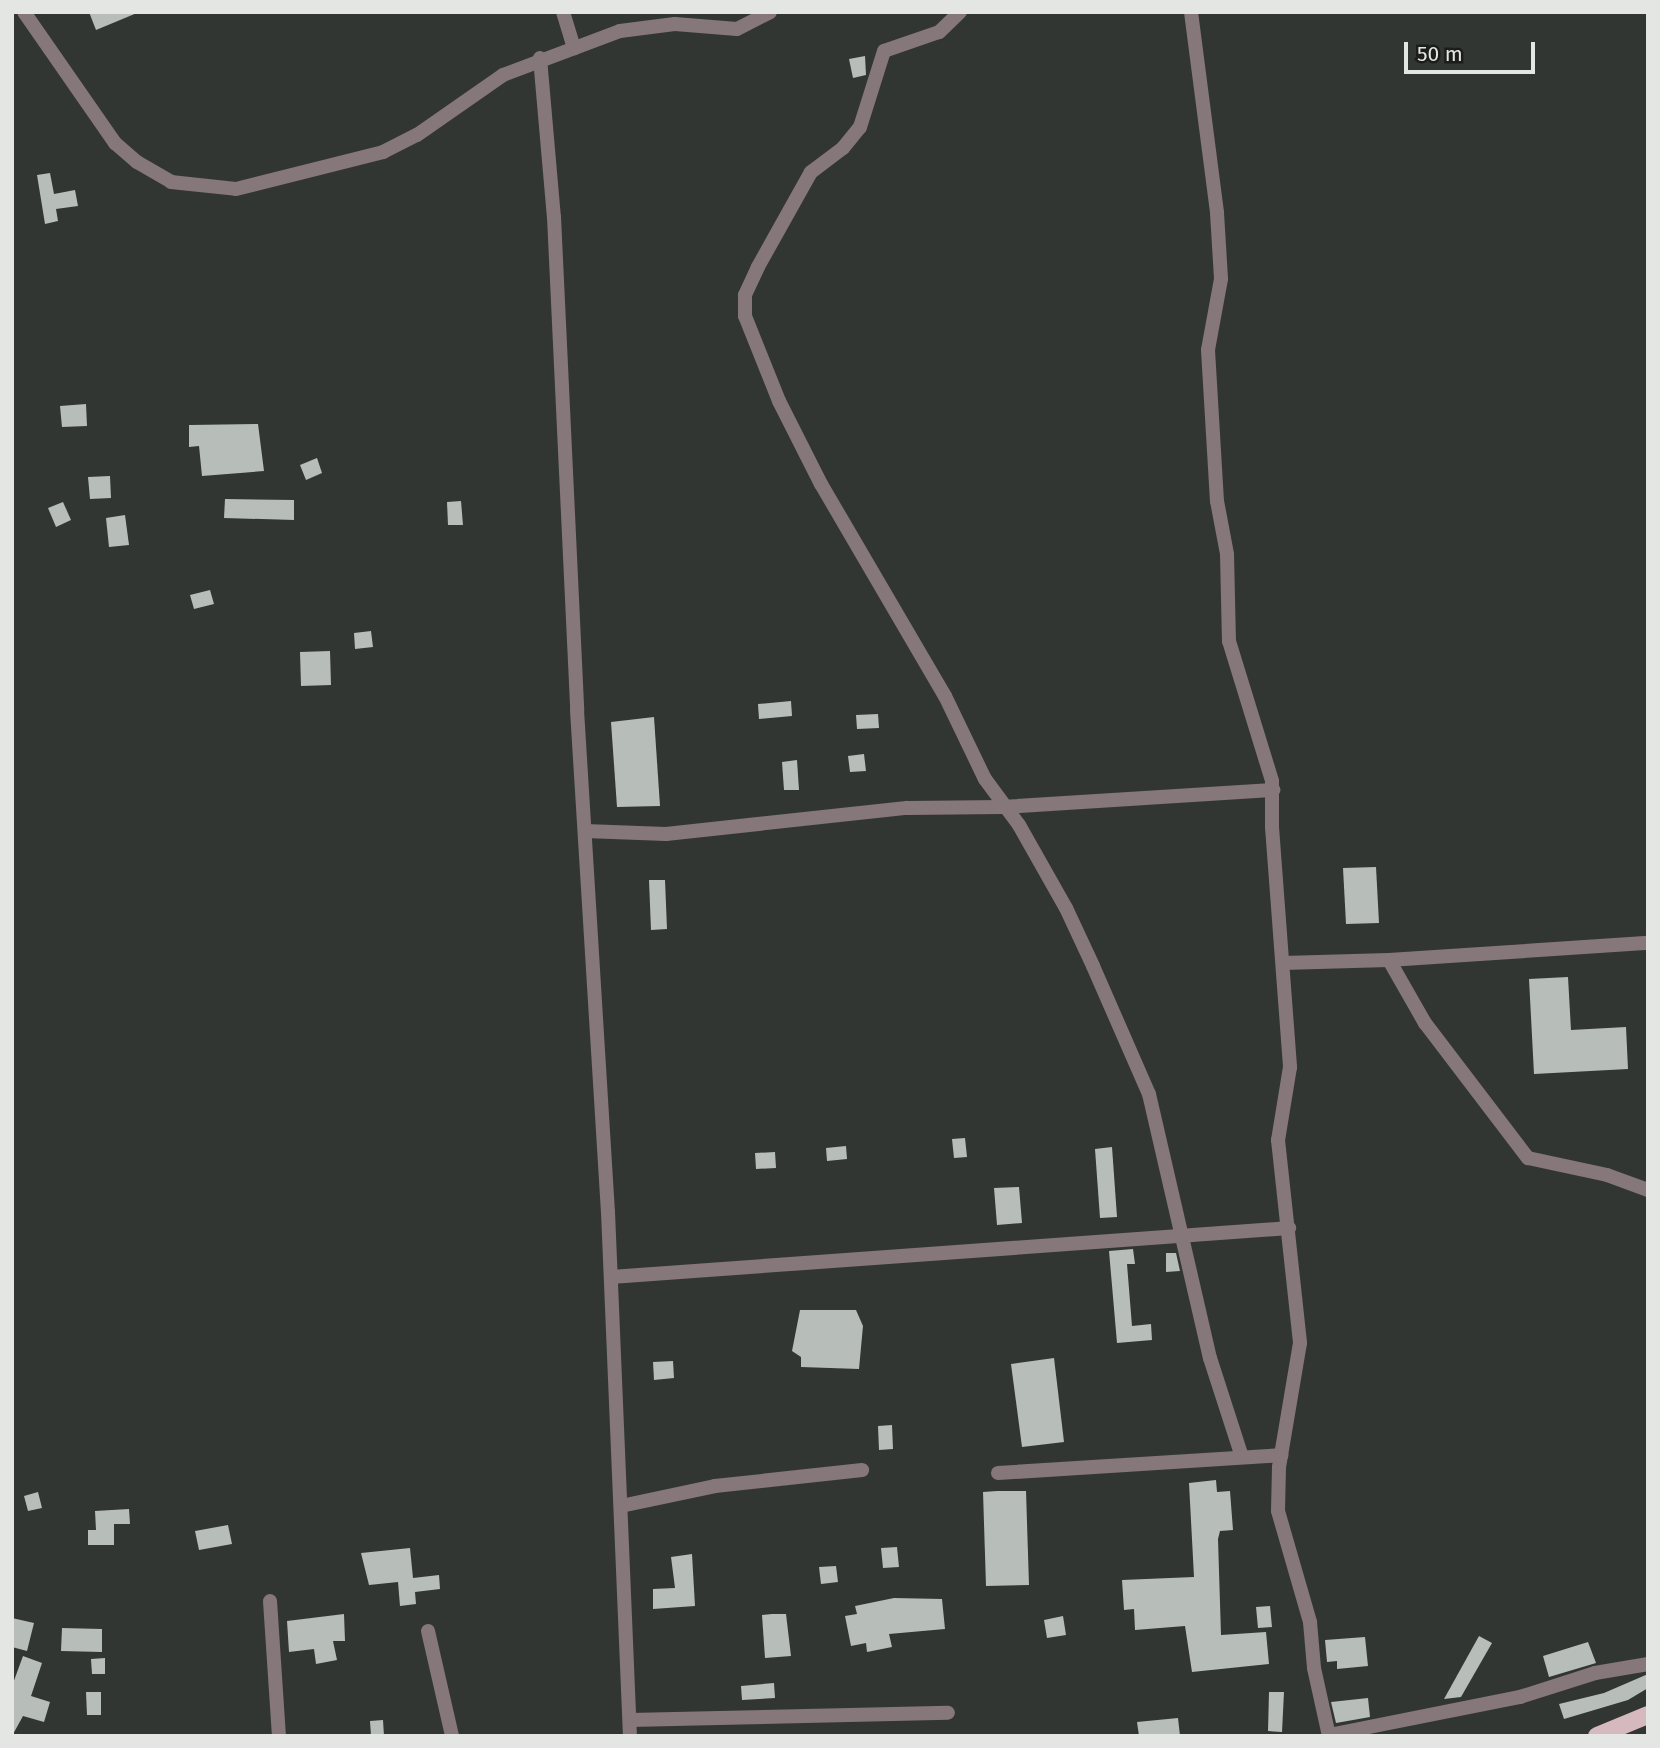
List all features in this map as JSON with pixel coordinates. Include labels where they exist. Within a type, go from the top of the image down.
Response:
[{"type":"main road","points":[[1597,1736],[1648,1716]]},
{"type":"street","points":[[24,12],[115,143],[153,174],[171,182],[212,189],[268,184],[383,152],[417,135],[503,75],[540,58],[620,31],[675,24],[737,29],[770,12]]},
{"type":"street","points":[[563,12],[574,48]]},
{"type":"street","points":[[960,12],[939,32],[884,51],[860,127],[843,148],[811,172],[745,295],[745,316],[779,401],[821,484],[917,645],[1002,807],[1019,825],[1066,908],[1149,1094],[1210,1358],[1242,1457]]},
{"type":"street","points":[[1191,12],[1217,213],[1221,279],[1208,350],[1217,501],[1227,554],[1229,641],[1273,790],[1272,827],[1290,1067],[1278,1140],[1300,1343],[1281,1455],[1278,1511],[1310,1622],[1314,1668],[1329,1735],[1520,1697],[1595,1673],[1648,1664]]},
{"type":"street","points":[[540,58],[554,217],[611,1277],[630,1736]]},
{"type":"street","points":[[585,831],[666,834],[907,807],[1002,807],[1273,790]]},
{"type":"street","points":[[1283,963],[1389,960],[1648,943]]},
{"type":"street","points":[[1389,960],[1425,1023],[1528,1158],[1607,1175],[1648,1190]]},
{"type":"street","points":[[611,1277],[1289,1228]]},
{"type":"street","points":[[998,1473],[1281,1455]]},
{"type":"street","points":[[621,1506],[715,1486],[862,1470]]},
{"type":"street","points":[[270,1601],[279,1736]]},
{"type":"street","points":[[428,1631],[452,1736]]},
{"type":"street","points":[[630,1720],[948,1713]]},
{"type":"building","points":[[89,12],[137,12],[137,13],[96,30]]},
{"type":"building","points":[[865,56],[866,75],[853,78],[849,59]]},
{"type":"building","points":[[50,173],[54,194],[75,190],[78,206],[56,209],[58,221],[45,224],[37,175]]},
{"type":"building","points":[[86,404],[87,426],[62,427],[60,406]]},
{"type":"building","points":[[258,424],[264,471],[202,476],[199,446],[189,447],[189,425]]},
{"type":"building","points":[[317,458],[322,473],[306,480],[300,465]]},
{"type":"building","points":[[110,476],[111,498],[90,499],[88,477]]},
{"type":"building","points":[[225,499],[294,500],[294,520],[224,518]]},
{"type":"building","points":[[461,501],[463,525],[448,525],[447,502]]},
{"type":"building","points":[[63,502],[71,520],[56,527],[48,508]]},
{"type":"building","points":[[125,515],[129,545],[109,547],[106,518]]},
{"type":"building","points":[[210,590],[214,604],[194,609],[190,595]]},
{"type":"building","points":[[371,631],[373,647],[355,649],[354,633]]},
{"type":"building","points":[[330,651],[331,685],[301,686],[300,652]]},
{"type":"building","points":[[791,701],[792,716],[759,719],[758,704]]},
{"type":"building","points":[[878,714],[879,728],[857,729],[856,715]]},
{"type":"building","points":[[654,717],[660,806],[617,807],[611,722]]},
{"type":"building","points":[[864,754],[866,771],[850,772],[848,756]]},
{"type":"building","points":[[797,760],[799,790],[784,790],[782,762]]},
{"type":"building","points":[[1376,867],[1379,923],[1346,924],[1343,868]]},
{"type":"building","points":[[649,880],[665,880],[667,929],[651,930]]},
{"type":"building","points":[[1568,977],[1571,1030],[1626,1027],[1628,1069],[1534,1074],[1529,979]]},
{"type":"building","points":[[965,1138],[967,1157],[954,1158],[952,1139]]},
{"type":"building","points":[[846,1146],[847,1159],[827,1161],[826,1148]]},
{"type":"building","points":[[1112,1147],[1117,1217],[1100,1218],[1095,1149]]},
{"type":"building","points":[[775,1152],[776,1168],[756,1169],[755,1153]]},
{"type":"building","points":[[1019,1187],[1022,1223],[997,1225],[994,1188]]},
{"type":"building","points":[[1133,1249],[1135,1264],[1127,1264],[1132,1326],[1151,1324],[1152,1340],[1117,1343],[1109,1251]]},
{"type":"building","points":[[1166,1253],[1176,1253],[1180,1271],[1166,1272]]},
{"type":"building","points":[[800,1310],[856,1310],[863,1326],[859,1369],[801,1367],[801,1357],[792,1351]]},
{"type":"building","points":[[1054,1358],[1064,1442],[1022,1447],[1011,1364]]},
{"type":"building","points":[[673,1361],[674,1378],[654,1380],[653,1362]]},
{"type":"building","points":[[892,1425],[893,1449],[879,1450],[878,1426]]},
{"type":"building","points":[[1216,1480],[1217,1492],[1230,1491],[1233,1530],[1220,1531],[1218,1539],[1221,1635],[1266,1632],[1269,1664],[1192,1672],[1185,1626],[1135,1630],[1134,1609],[1124,1610],[1122,1580],[1194,1577],[1189,1483]]},
{"type":"building","points":[[1026,1491],[1029,1585],[986,1586],[983,1492]]},
{"type":"building","points":[[38,1492],[42,1508],[28,1511],[24,1496]]},
{"type":"building","points":[[129,1509],[130,1524],[114,1524],[114,1545],[88,1545],[88,1530],[96,1530],[95,1511]]},
{"type":"building","points":[[228,1525],[232,1544],[199,1550],[195,1531]]},
{"type":"building","points":[[897,1547],[899,1567],[883,1568],[881,1548]]},
{"type":"building","points":[[410,1548],[413,1578],[439,1575],[440,1589],[415,1592],[416,1604],[400,1606],[398,1582],[369,1585],[361,1553]]},
{"type":"building","points":[[692,1554],[695,1606],[653,1609],[653,1589],[675,1588],[671,1557]]},
{"type":"building","points":[[836,1566],[838,1582],[821,1584],[819,1567]]},
{"type":"building","points":[[894,1598],[942,1599],[945,1629],[889,1634],[892,1647],[867,1652],[866,1643],[851,1646],[845,1616],[857,1614],[855,1606]]},
{"type":"building","points":[[1270,1606],[1272,1627],[1258,1628],[1256,1607]]},
{"type":"building","points":[[344,1614],[345,1641],[333,1641],[337,1660],[316,1664],[314,1649],[289,1652],[287,1621]]},
{"type":"building","points":[[786,1614],[791,1656],[765,1658],[762,1615]]},
{"type":"building","points":[[1063,1616],[1066,1635],[1047,1638],[1044,1620]]},
{"type":"building","points":[[12,1618],[34,1623],[27,1651],[12,1647]]},
{"type":"building","points":[[62,1628],[102,1629],[102,1652],[61,1651]]},
{"type":"building","points":[[1479,1636],[1492,1643],[1461,1697],[1444,1699]]},
{"type":"building","points":[[1365,1637],[1368,1666],[1337,1669],[1337,1661],[1327,1662],[1325,1640]]},
{"type":"building","points":[[1588,1642],[1596,1663],[1549,1677],[1543,1656]]},
{"type":"building","points":[[23,1656],[42,1663],[31,1696],[50,1702],[44,1722],[23,1716],[12,1736],[12,1686]]},
{"type":"building","points":[[105,1658],[105,1674],[92,1674],[91,1659]]},
{"type":"building","points":[[1648,1674],[1648,1688],[1628,1700],[1564,1719],[1559,1704],[1604,1693]]},
{"type":"building","points":[[774,1683],[775,1698],[742,1700],[741,1686]]},
{"type":"building","points":[[86,1692],[101,1692],[101,1715],[87,1715]]},
{"type":"building","points":[[1269,1692],[1284,1692],[1282,1732],[1268,1731]]},
{"type":"building","points":[[1368,1698],[1370,1717],[1336,1723],[1331,1702]]},
{"type":"building","points":[[1178,1718],[1180,1736],[1139,1736],[1137,1722]]},
{"type":"building","points":[[383,1720],[384,1736],[371,1736],[370,1721]]}]
